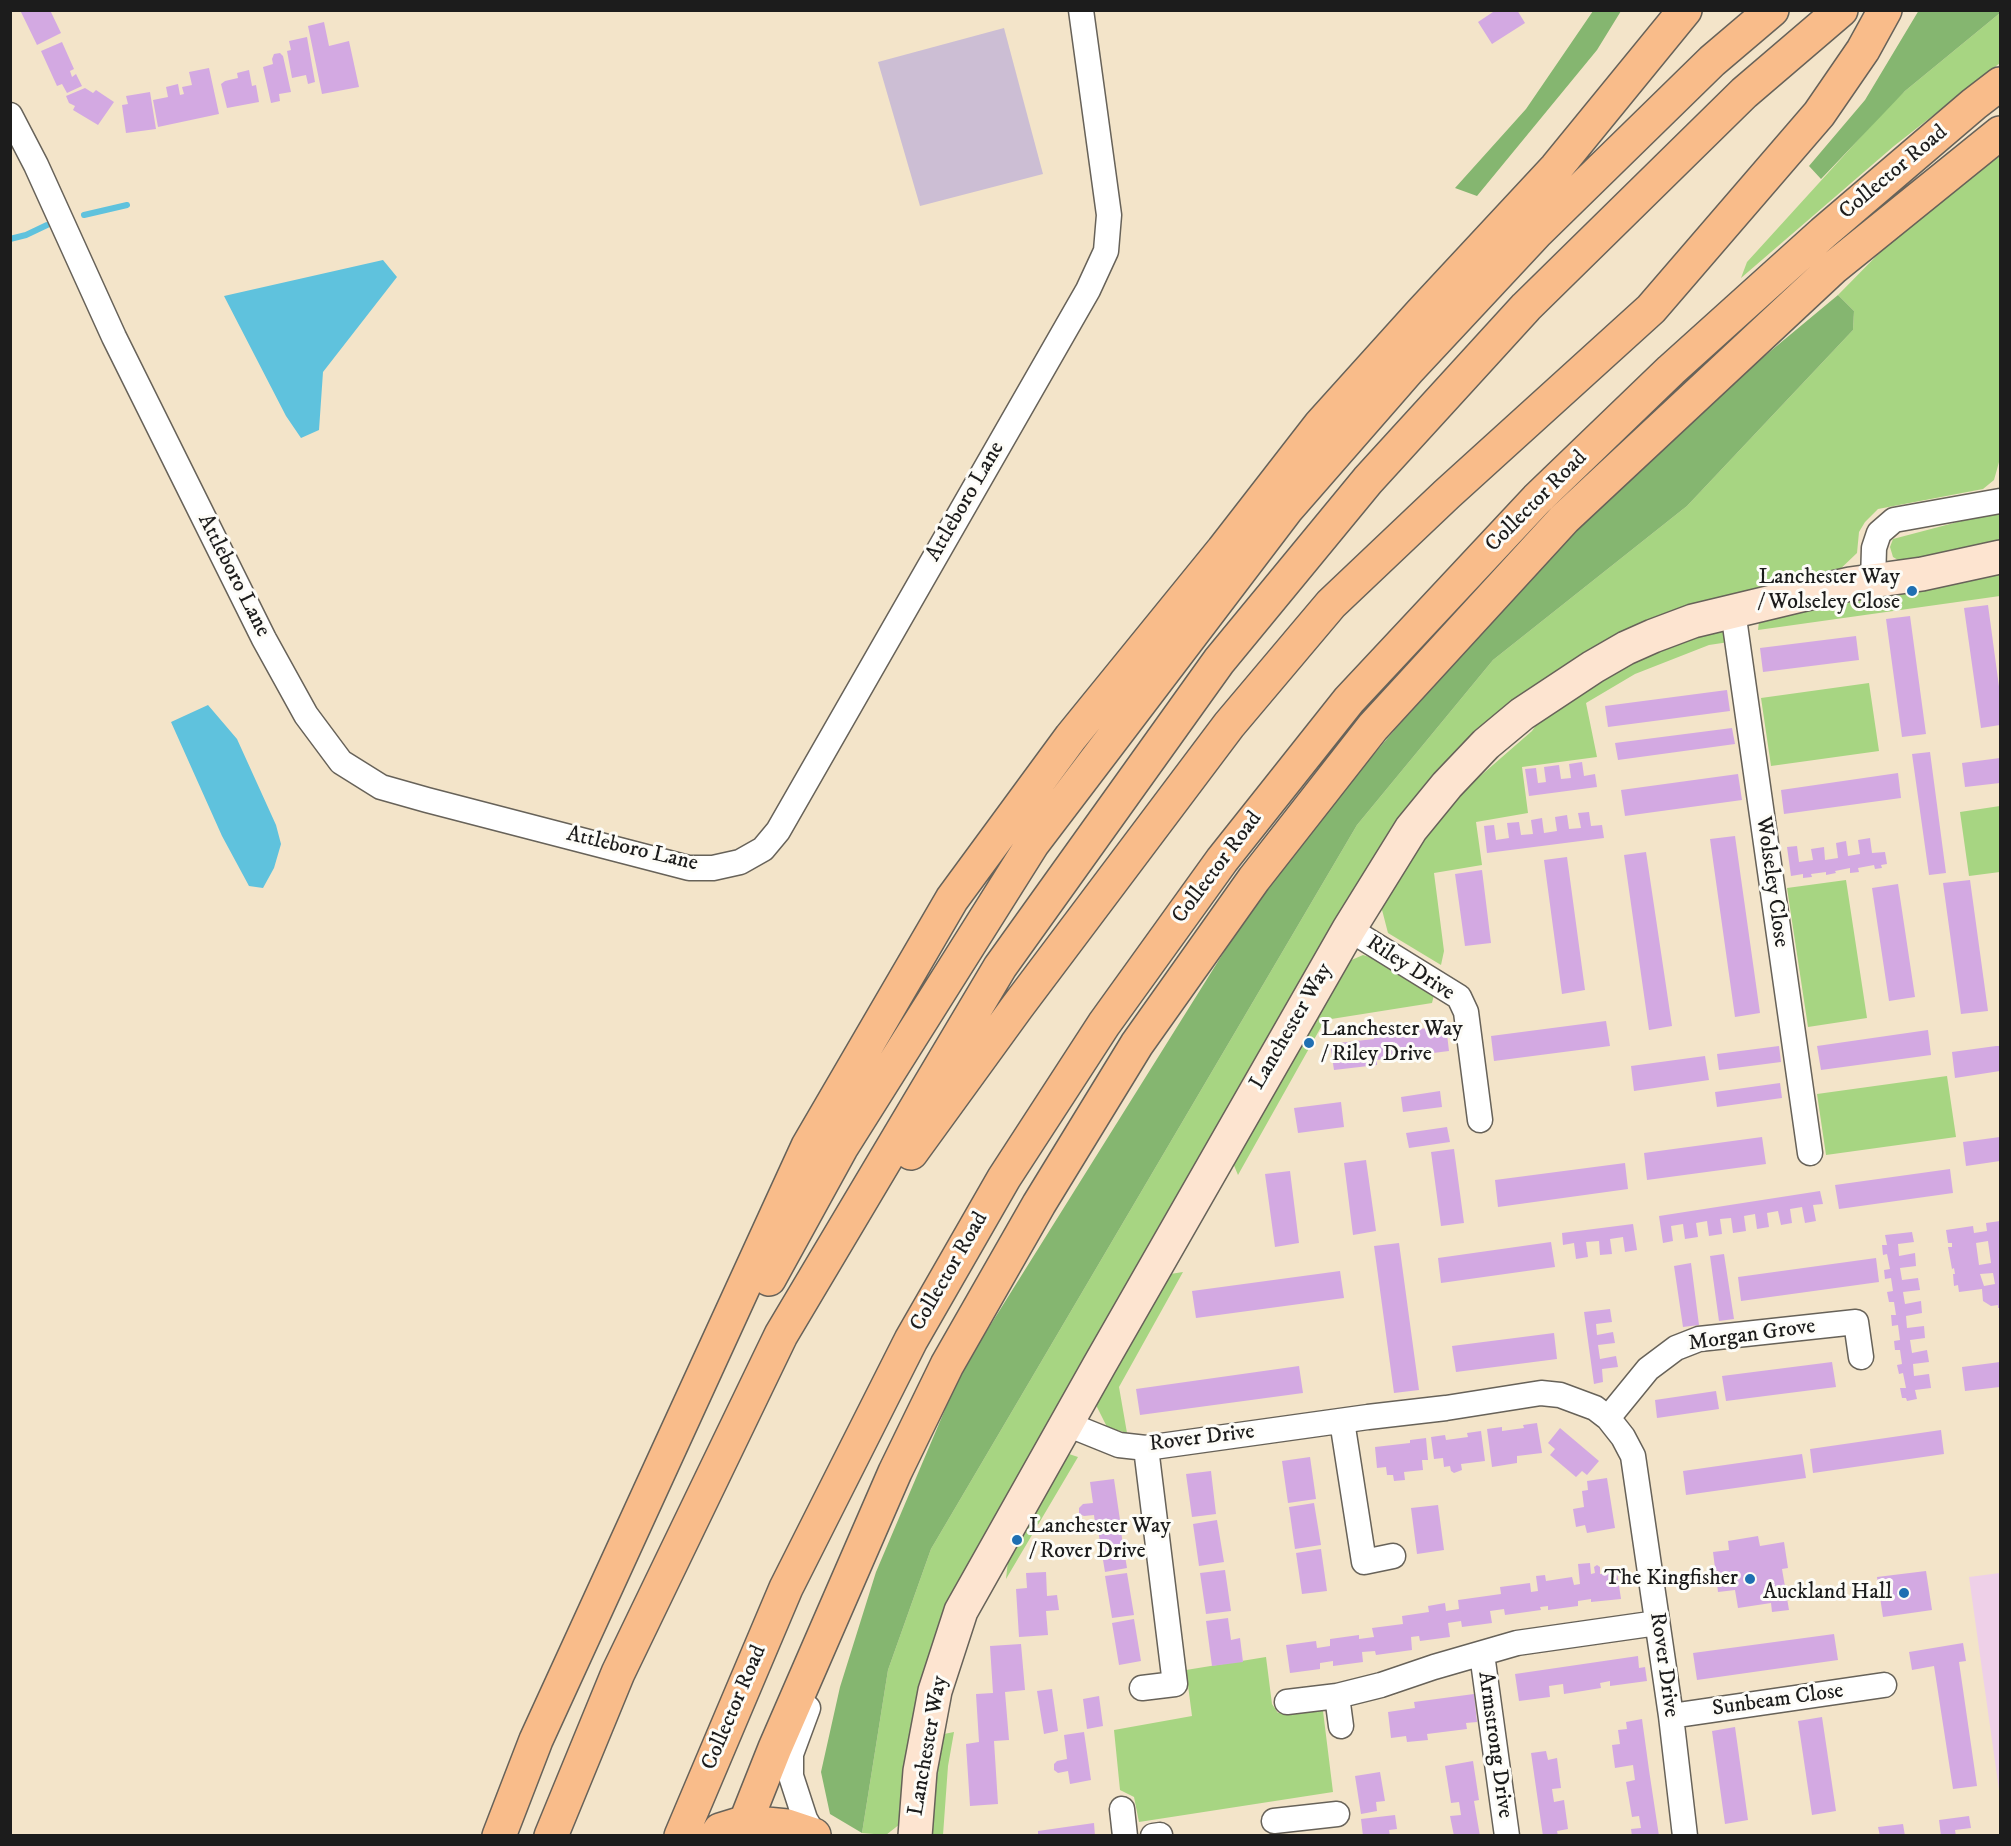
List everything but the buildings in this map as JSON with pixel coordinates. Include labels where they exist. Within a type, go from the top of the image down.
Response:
[{"type":"highway","points":[[499,1836],[536,1740],[808,1146],[952,899],[1071,737],[1223,550],[1320,425],[1556,168],[1685,10]]},
{"type":"highway","points":[[648,1496],[841,1148],[1033,843],[1286,510],[1409,369],[1536,233],[1712,61],[1772,10]]},
{"type":"highway","points":[[551,1836],[618,1673],[781,1335],[1000,967],[1219,661],[1368,480],[1526,307],[1744,93],[1840,10]]},
{"type":"highway","points":[[781,1335],[1017,1007],[1228,725],[1331,604],[1447,494],[1651,309],[1820,114],[1863,50],[1885,10]]},
{"type":"highway","name":"Collector Road","points":[[681,1836],[786,1588],[911,1340],[1004,1178],[1104,1024],[1222,860],[1349,700],[1537,499],[1671,370],[1823,233],[1974,104],[2001,84]]},
{"type":"highway","name":"Collector Road","points":[[743,1829],[775,1748],[895,1472],[947,1365],[1039,1204],[1137,1044],[1254,879],[1373,727],[1564,519],[1833,268],[2001,133]]},
{"type":"highway","points":[[716,1836],[720,1830],[787,1826],[815,1835]]},
{"type":"street","name":"Attleboro Lane","points":[[10,115],[36,165],[114,337],[264,639],[306,714],[341,762],[381,787],[689,868],[713,868],[740,862],[763,849],[778,831],[1088,290],[1106,251],[1109,215],[1081,10]]},
{"type":"street","points":[[1873,580],[1874,548],[1879,533],[1894,520],[2001,501]]},
{"type":"street","name":"Lanchester Way","points":[[915,1836],[920,1771],[935,1690],[961,1611],[1349,929],[1411,829],[1447,785],[1486,744],[1522,714],[1626,648],[1693,621],[1733,611],[1873,580],[1922,574],[2001,557]]},
{"type":"street","name":"Wolseley Close","points":[[1733,611],[1809,1153]]},
{"type":"street","name":"Riley Drive","points":[[1349,929],[1459,997],[1466,1012],[1480,1120]]},
{"type":"street","name":"Morgan Grove","points":[[1608,1418],[1648,1369],[1676,1348],[1699,1339],[1856,1322],[1861,1357]]},
{"type":"street","name":"Rover Drive","points":[[1067,1424],[1119,1445],[1146,1448],[1541,1393],[1560,1395],[1595,1408],[1608,1418],[1623,1437],[1633,1456],[1671,1716],[1685,1836]]},
{"type":"street","points":[[1342,1421],[1364,1562],[1393,1556]]},
{"type":"street","points":[[1142,1688],[1175,1684],[1146,1448]]},
{"type":"street","points":[[815,1835],[805,1819],[791,1776],[791,1754],[895,1472]]},
{"type":"street","name":"Armstrong Drive","points":[[1287,1702],[1337,1696],[1381,1685],[1517,1643],[1657,1623]]},
{"type":"street","name":"Armstrong Drive","points":[[1482,1654],[1507,1836]]},
{"type":"street","name":"Sunbeam Close","points":[[1671,1716],[1884,1685]]},
{"type":"street","points":[[1337,1696],[1341,1726]]},
{"type":"street","points":[[1122,1809],[1125,1836]]},
{"type":"street","points":[[1274,1821],[1306,1827],[1337,1814]]},
{"type":"shaded area","points":[[1004,28],[1043,174],[920,206],[878,62]]},
{"type":"shaded area","points":[[2000,1573],[2000,1797],[1969,1577]]},
{"type":"green space","points":[[1919,10],[2000,10],[2000,13],[1905,91],[1821,179],[1809,166],[1865,100]]},
{"type":"green space","points":[[1593,11],[1621,11],[1597,50],[1477,196],[1455,188],[1526,109]]},
{"type":"green space","points":[[2000,13],[2000,63],[1894,146],[1741,278],[1747,262],[1889,106]]},
{"type":"green space","points":[[2000,151],[2000,437],[1999,462],[1994,480],[1983,489],[1878,509],[1859,532],[1857,553],[1836,573],[1741,594],[1437,784],[1001,1515],[900,1824],[886,1835],[862,1833],[888,1670],[931,1549],[1357,825],[1493,660],[1687,506],[1853,330],[1854,311],[1838,295],[1897,235]]},
{"type":"green space","points":[[1838,295],[1854,311],[1853,330],[1687,506],[1493,660],[1357,825],[931,1549],[888,1670],[862,1833],[830,1814],[821,1772],[840,1687],[876,1572],[961,1372],[1274,872],[1397,727],[1572,535],[1672,433]]},
{"type":"green space","points":[[2000,514],[2000,541],[1984,550],[1903,563],[1893,557],[1890,547],[1893,539],[1969,519]]},
{"type":"green space","points":[[2000,574],[2000,596],[1758,630],[1760,613]]},
{"type":"green space","points":[[1712,630],[1726,630],[1729,642],[1709,645],[1635,674],[1586,703],[1597,757],[1522,767],[1528,813],[1476,822],[1482,865],[1434,873],[1444,951],[1441,965],[1388,933],[1381,906],[1421,840],[1455,798],[1532,731],[1545,712],[1644,651]]},
{"type":"green space","points":[[1869,683],[1879,751],[1771,766],[1761,698]]},
{"type":"green space","points":[[2000,806],[2000,872],[1969,876],[1960,812]]},
{"type":"green space","points":[[1846,880],[1867,1018],[1808,1027],[1787,888]]},
{"type":"green space","points":[[1363,955],[1435,991],[1432,1003],[1325,1020],[1238,1175],[1233,1163],[1347,962]]},
{"type":"green space","points":[[1947,1076],[1956,1137],[1826,1155],[1817,1094]]},
{"type":"green space","points":[[1183,1272],[1119,1387],[1127,1433],[1107,1427],[1095,1403],[1164,1275]]},
{"type":"green space","points":[[1069,1454],[1078,1457],[1006,1579],[1010,1543],[1062,1456]]},
{"type":"green space","points":[[1266,1657],[1272,1704],[1278,1713],[1312,1709],[1323,1711],[1333,1792],[1139,1822],[1134,1797],[1120,1790],[1114,1730],[1192,1716],[1186,1670]]},
{"type":"green space","points":[[954,1732],[948,1766],[943,1835],[931,1836],[939,1735]]},
{"type":"water","points":[[383,260],[397,277],[323,372],[319,430],[301,438],[286,416],[224,296]]},
{"type":"water","points":[[208,705],[237,739],[276,825],[281,844],[274,868],[263,888],[249,886],[222,836],[171,722]]},
{"type":"waterway","points":[[84,215],[127,205]]},
{"type":"waterway","points":[[10,239],[26,235],[47,225]]},
{"type":"place","name":"Lanchester Way / Wolseley Close","points":[[1912,591]]},
{"type":"place","name":"Lanchester Way / Riley Drive","points":[[1309,1043]]},
{"type":"place","name":"Lanchester Way / Rover Drive","points":[[1017,1540]]},
{"type":"place","name":"The Kingfisher","points":[[1750,1579]]},
{"type":"place","name":"Auckland Hall","points":[[1904,1593]]}]
